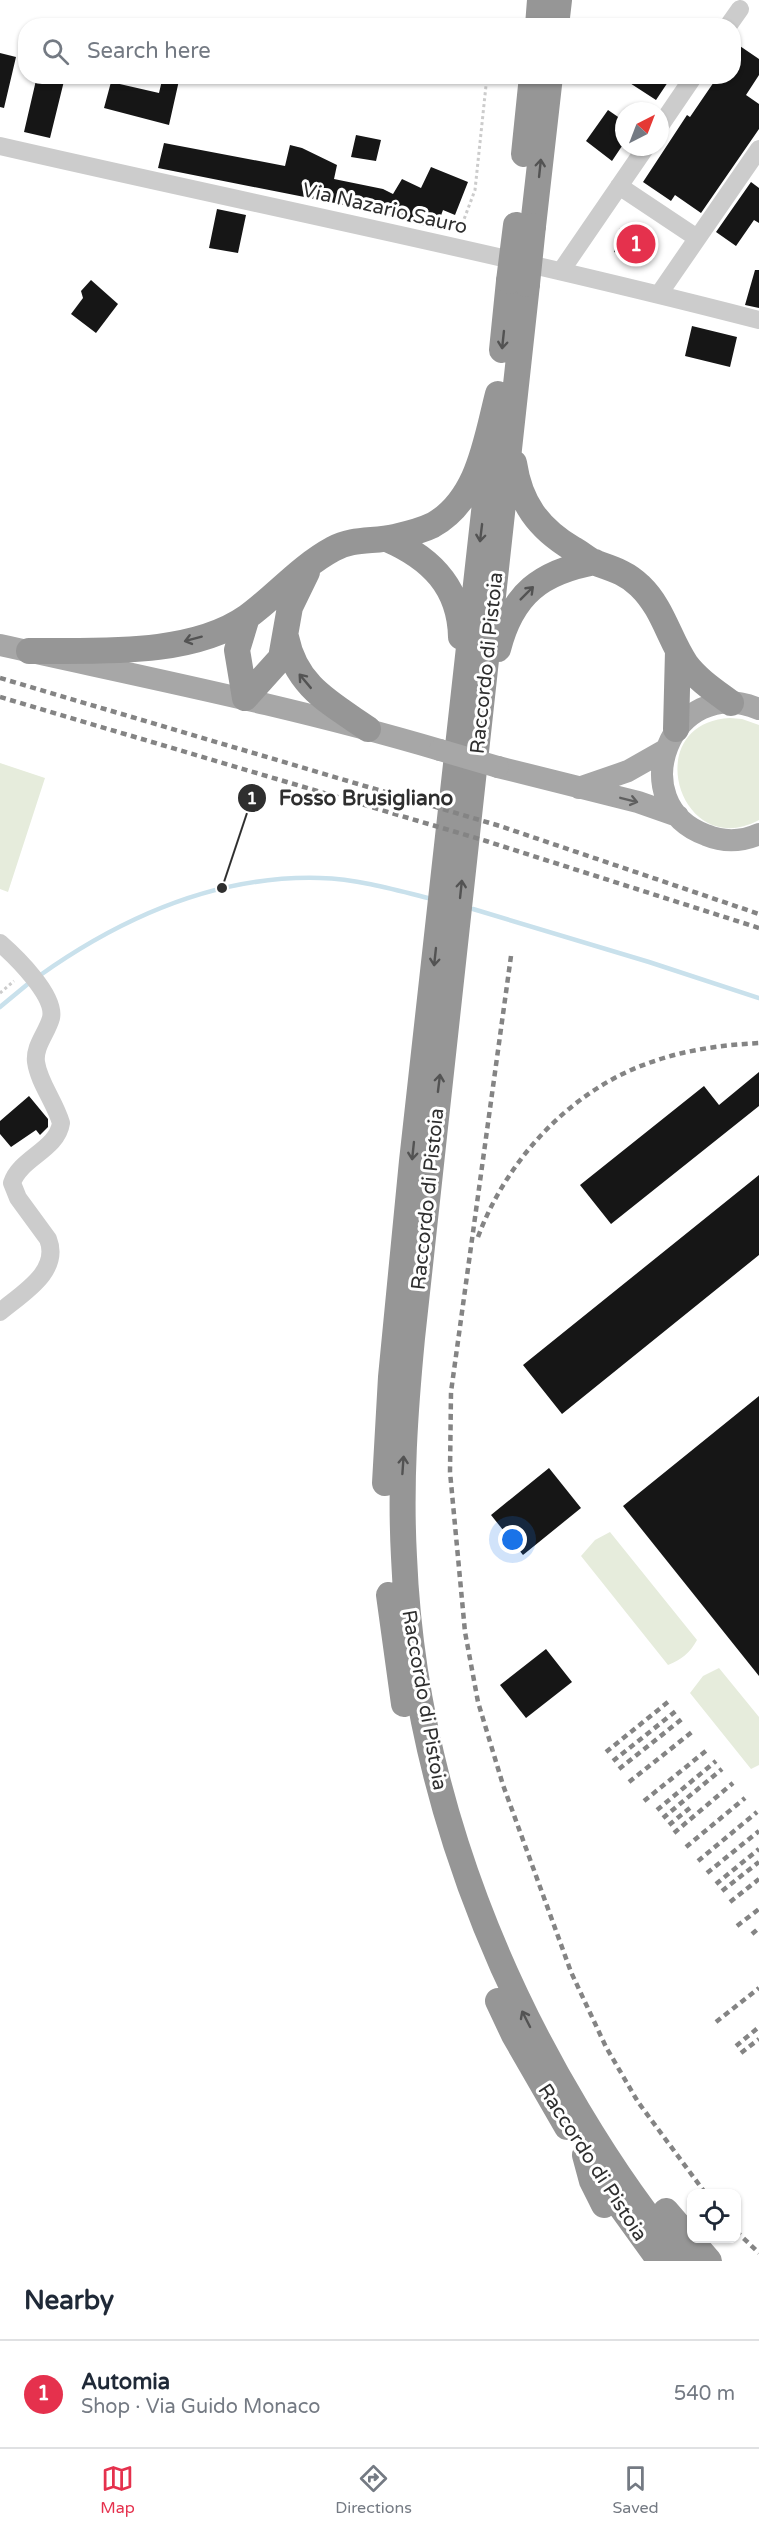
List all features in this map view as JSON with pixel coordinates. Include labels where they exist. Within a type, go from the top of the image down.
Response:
[{"type":"highway","points":[[539,18],[540,0]]},
{"type":"highway","points":[[557,18],[559,0]]},
{"type":"highway","name":"Raccordo di Pistoia","points":[[525,226],[532,84]]},
{"type":"highway","name":"Raccordo di Pistoia","points":[[549,84],[518,283],[498,394],[473,700],[412,1338],[402,1475],[404,1558],[418,1686],[438,1778],[455,1841],[477,1905],[513,1992],[569,2096],[627,2187],[684,2261]]},
{"type":"highway","name":"Raccordo di Pistoia","points":[[518,283],[512,423],[473,700],[391,1377],[385,1479],[388,1589],[397,1661],[412,1746],[433,1828],[458,1907],[514,2035],[585,2155],[630,2222],[660,2261]]},
{"type":"highway","points":[[29,651],[116,650],[174,643],[207,635],[247,617],[302,569],[310,566],[331,550],[349,542],[387,539],[423,530],[455,508],[472,482],[479,466],[498,394]]},
{"type":"highway","points":[[512,423],[516,475],[527,508],[548,531],[595,562],[618,571],[640,586],[656,606],[678,651],[695,675],[731,703]]},
{"type":"highway","points":[[387,539],[411,549],[423,558],[448,588],[460,623],[473,700]]},
{"type":"highway","points":[[473,700],[503,630],[521,598],[539,582],[561,570],[595,562]]},
{"type":"highway","points":[[245,698],[281,658],[292,601],[310,566]]},
{"type":"highway","points":[[245,698],[237,650],[247,617]]},
{"type":"highway","points":[[286,635],[294,664],[308,685],[368,729]]},
{"type":"highway","points":[[671,739],[678,651]]},
{"type":"highway","points":[[569,2096],[709,2261]]},
{"type":"highway","points":[[585,2155],[601,2202],[640,2261]]},
{"type":"main road","points":[[0,645],[245,698],[368,729],[498,767],[638,802],[678,816]]},
{"type":"main road","points":[[579,788],[628,771],[671,739],[697,711],[714,705],[731,703],[759,709]]},
{"type":"main road","points":[[671,739],[662,765],[663,782],[667,797],[678,816],[694,830],[714,838],[736,840],[758,835]]},
{"type":"street","points":[[734,18],[740,9]]},
{"type":"street","points":[[669,113],[689,84]]},
{"type":"street","name":"Via Nazario Sauro","points":[[0,146],[453,246],[759,320]]},
{"type":"street","points":[[659,294],[759,149]]},
{"type":"street","points":[[561,271],[639,156]]},
{"type":"street","points":[[619,186],[697,238]]},
{"type":"street","points":[[0,943],[33,978],[50,1005],[50,1019],[37,1050],[36,1065],[61,1123],[56,1135],[18,1171],[12,1183],[18,1198],[48,1239],[51,1247],[50,1261],[41,1277],[0,1312]]},
{"type":"path","points":[[453,246],[471,206],[475,190],[486,84]]},
{"type":"green space","points":[[730,718],[742,719],[759,725],[759,820],[731,828],[708,823],[690,808],[680,787],[678,764],[684,742],[702,726]]},
{"type":"green space","points":[[0,763],[45,778],[8,892],[0,889]]},
{"type":"green space","points":[[610,1532],[697,1640],[688,1652],[673,1663],[668,1665],[581,1556],[595,1540]]},
{"type":"green space","points":[[719,1668],[759,1717],[759,1765],[751,1769],[690,1693],[703,1676]]},
{"type":"building","points":[[741,47],[759,59],[759,75],[746,95],[759,104],[759,129],[701,213],[675,195],[671,201],[643,182],[660,156],[669,156],[669,142],[687,115],[690,117],[713,84],[741,84]]},
{"type":"building","points":[[0,53],[16,57],[4,108],[0,107]]},
{"type":"building","points":[[35,84],[63,84],[50,138],[24,132]]},
{"type":"building","points":[[110,84],[159,93],[161,84],[178,84],[169,125],[104,108]]},
{"type":"building","points":[[631,84],[667,84],[656,100]]},
{"type":"building","points":[[608,110],[615,115],[615,156],[612,161],[586,141]]},
{"type":"building","points":[[356,135],[381,140],[376,161],[351,157]]},
{"type":"building","points":[[164,143],[285,166],[290,145],[302,148],[337,165],[334,179],[383,189],[393,194],[402,179],[421,188],[431,167],[468,182],[455,215],[443,210],[436,229],[355,207],[158,168]]},
{"type":"building","points":[[751,182],[759,188],[759,223],[754,220],[736,246],[716,232]]},
{"type":"building","points":[[217,209],[246,215],[238,253],[209,248]]},
{"type":"building","points":[[620,228],[640,232],[634,257],[614,252]]},
{"type":"building","points":[[755,270],[759,270],[759,308],[745,305]]},
{"type":"building","points":[[91,280],[118,304],[96,333],[71,314],[83,298],[81,291]]},
{"type":"building","points":[[692,326],[737,337],[730,367],[685,356]]},
{"type":"building","points":[[759,1072],[759,1106],[611,1224],[580,1185],[704,1086],[719,1105]]},
{"type":"building","points":[[29,1096],[48,1119],[48,1127],[40,1135],[36,1130],[11,1147],[0,1134],[0,1121]]},
{"type":"building","points":[[759,1175],[759,1255],[562,1414],[523,1365]]},
{"type":"building","points":[[759,1396],[759,1676],[623,1506]]},
{"type":"building","points":[[549,1468],[581,1508],[523,1555],[491,1515]]},
{"type":"building","points":[[546,1649],[572,1682],[526,1718],[500,1685]]},
{"type":"waterway","points":[[39,976],[103,935],[137,918],[207,892],[244,884],[281,879],[348,880],[428,898]]},
{"type":"waterway","points":[[473,909],[759,998]]},
{"type":"waterway","points":[[0,1007],[29,983]]},
{"type":"railway","points":[[0,678],[500,826],[759,914]]},
{"type":"railway","points":[[0,697],[486,841],[759,928]]},
{"type":"railway","points":[[511,956],[451,1392],[450,1472],[465,1632],[478,1702],[503,1785],[571,1972],[606,2047],[638,2102],[702,2189]]},
{"type":"railway","points":[[478,1237],[490,1209],[523,1156],[566,1111],[591,1092],[618,1076],[660,1059],[702,1049],[759,1043]]},
{"type":"railway","points":[[606,1752],[668,1702]]},
{"type":"railway","points":[[613,1761],[676,1711]]},
{"type":"railway","points":[[619,1769],[682,1719]]},
{"type":"railway","points":[[629,1782],[692,1732]]},
{"type":"railway","points":[[644,1801],[707,1750]]},
{"type":"railway","points":[[657,1810],[716,1761]]},
{"type":"railway","points":[[663,1818],[722,1769]]},
{"type":"railway","points":[[674,1833],[733,1783]]},
{"type":"railway","points":[[686,1847],[745,1798]]},
{"type":"railway","points":[[669,1825],[691,1807]]},
{"type":"railway","points":[[698,1861],[757,1812]]},
{"type":"railway","points":[[707,1873],[759,1831]]},
{"type":"railway","points":[[716,1884],[759,1849]]},
{"type":"railway","points":[[722,1891],[759,1862]]},
{"type":"railway","points":[[730,1902],[759,1879]]},
{"type":"railway","points":[[737,1926],[759,1909]]},
{"type":"railway","points":[[752,1934],[759,1928]]},
{"type":"railway","points":[[716,2022],[759,1988]]},
{"type":"railway","points":[[736,2046],[759,2027]]},
{"type":"railway","points":[[741,2053],[759,2039]]},
{"type":"railway","points":[[741,2236],[759,2253]]},
{"type":"place","name":"Automia","points":[[636,244]]},
{"type":"place","name":"Fosso Brusigliano","points":[[222,888]]}]
